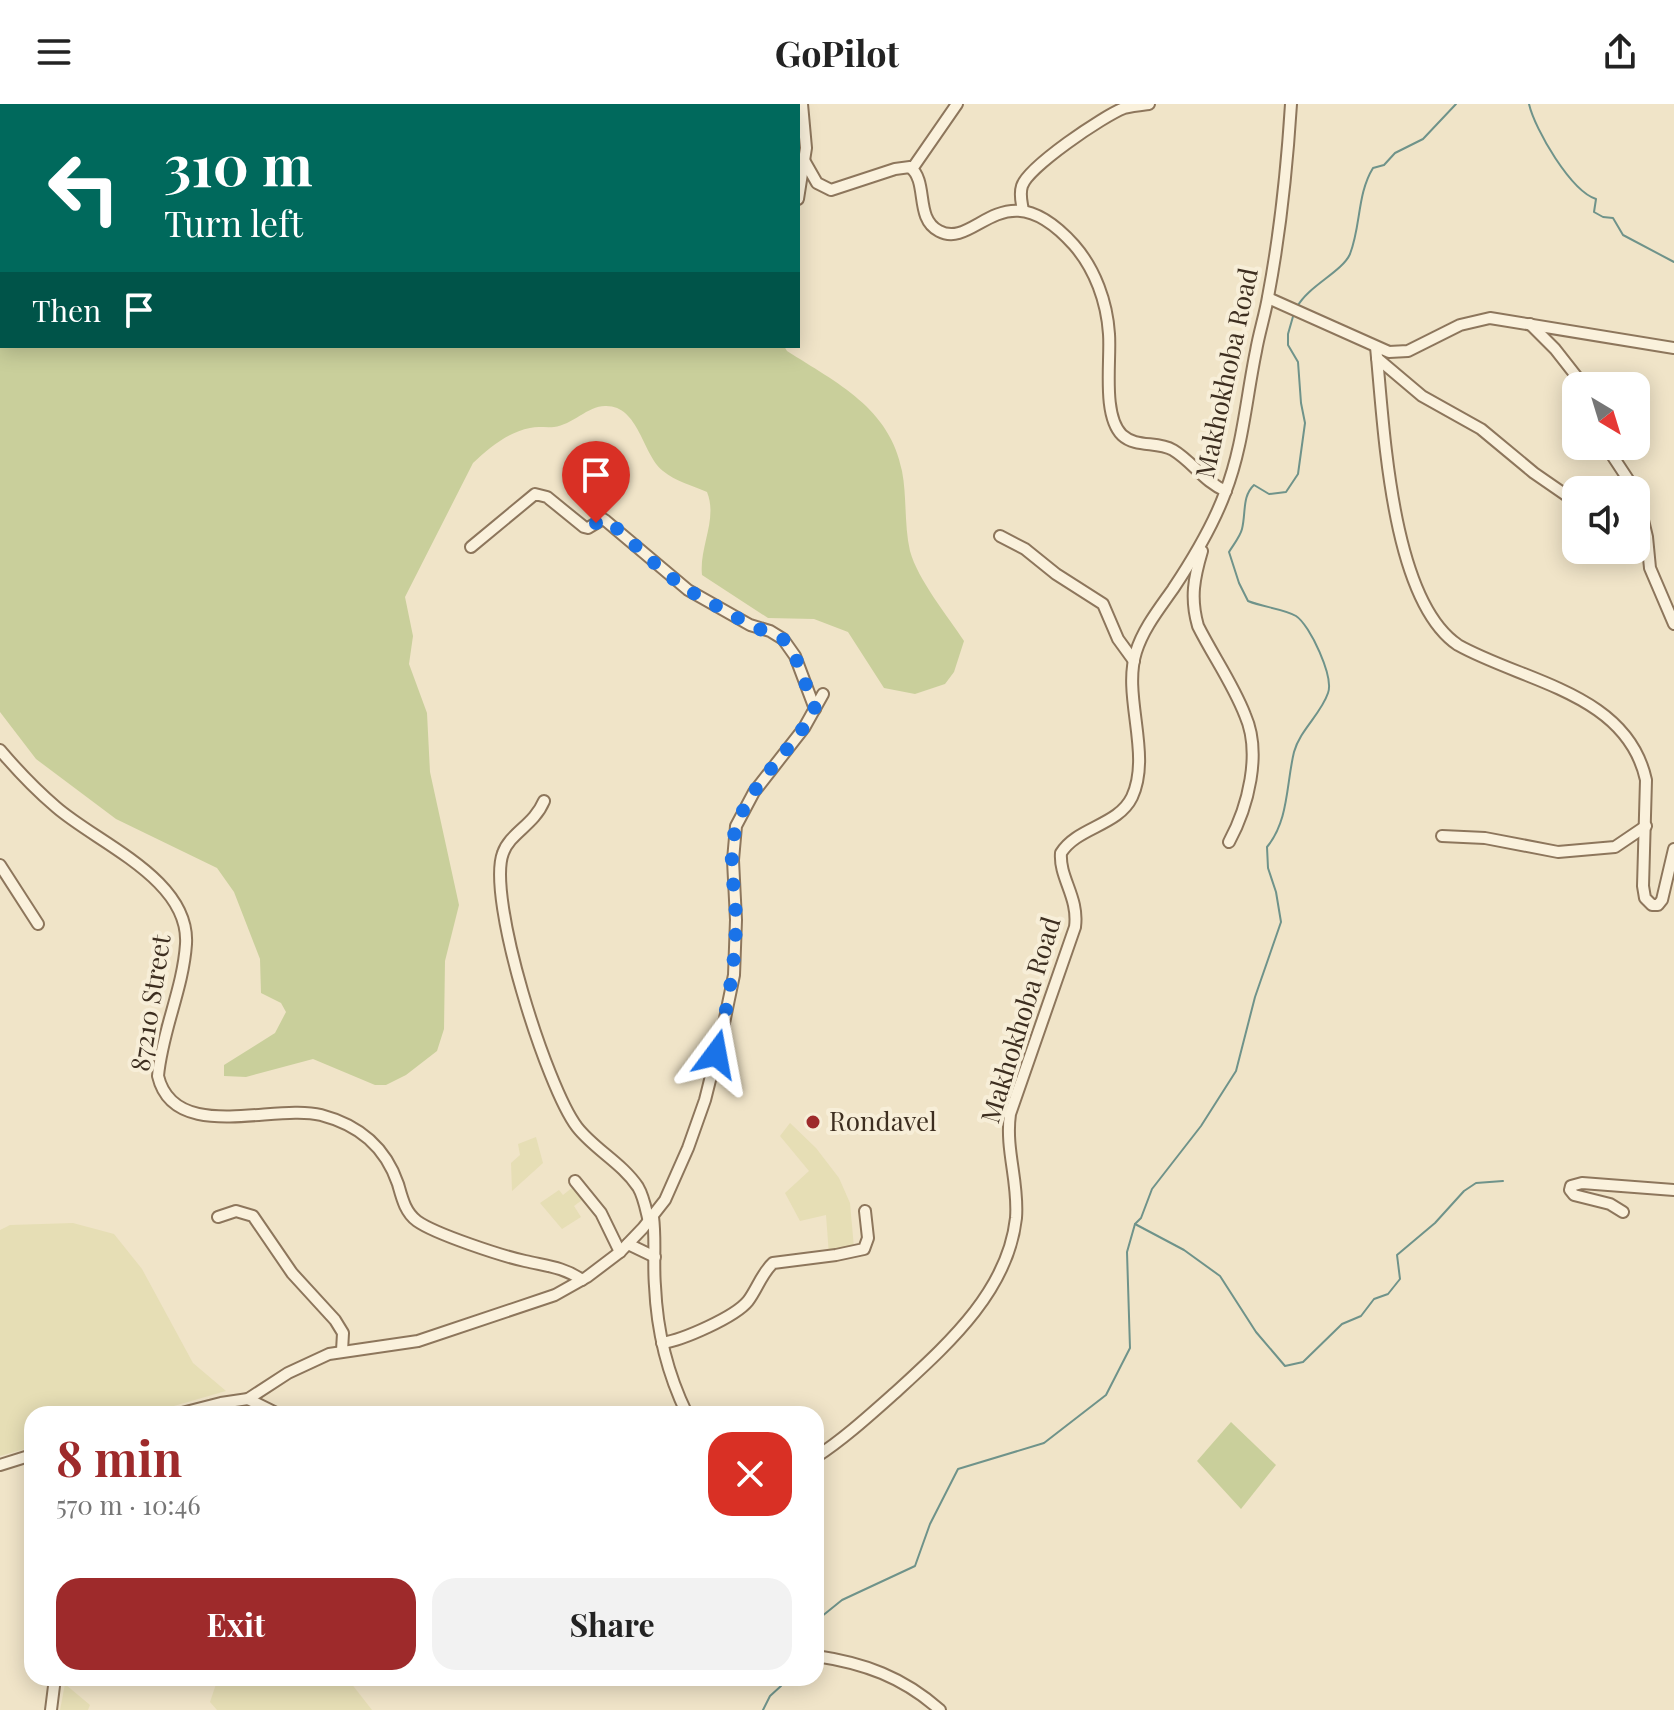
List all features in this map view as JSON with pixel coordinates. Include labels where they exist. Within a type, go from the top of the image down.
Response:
[{"type":"street","points":[[802,104],[805,162],[817,183],[831,190],[905,166],[918,177],[922,207],[929,223],[937,231],[954,235],[1003,212],[1023,211],[1042,218],[1066,237],[1092,273],[1106,314],[1111,407],[1119,432],[1135,443],[1169,448],[1213,485],[1226,491]]},
{"type":"street","points":[[912,169],[957,104]]},
{"type":"street","points":[[1023,211],[1020,198],[1023,182],[1042,163],[1082,132],[1124,108],[1149,104]]},
{"type":"street","name":"Makhokhoba Road","points":[[824,1452],[937,1355],[983,1299],[1007,1255],[1016,1216],[1008,1143],[1010,1114],[1075,927],[1075,903],[1061,866],[1061,853],[1071,842],[1116,815],[1132,797],[1138,758],[1134,661],[1151,622],[1203,541],[1226,491],[1245,420],[1268,298],[1291,104]]},
{"type":"street","points":[[800,177],[805,162]]},
{"type":"street","points":[[1268,298],[1304,313],[1376,353],[1422,396],[1481,429],[1562,492]]},
{"type":"street","points":[[1376,353],[1408,351],[1479,318],[1500,318],[1605,339],[1674,348]]},
{"type":"street","points":[[1528,323],[1573,372]]},
{"type":"street","points":[[1376,353],[1396,514],[1408,565],[1431,618],[1458,645],[1547,682],[1615,723],[1632,746],[1643,769],[1647,795],[1643,886],[1645,898],[1652,905],[1658,905],[1662,900],[1674,849]]},
{"type":"street","points":[[471,547],[535,494],[544,494],[584,527],[588,528],[603,519],[688,590],[750,625],[783,639],[795,656],[815,709]]},
{"type":"street","points":[[1000,536],[1025,549],[1056,574],[1103,604],[1118,639],[1134,661]]},
{"type":"street","points":[[1203,541],[1192,587],[1195,615],[1201,633],[1247,718],[1250,735],[1251,771],[1247,792],[1229,842]]},
{"type":"street","points":[[1650,564],[1674,624]]},
{"type":"street","points":[[209,1406],[248,1399],[308,1362],[342,1351],[418,1341],[539,1301],[582,1280],[624,1248],[651,1219],[665,1200],[694,1133],[723,1028],[734,975],[736,920],[733,860],[736,826],[754,792],[804,728],[823,694]]},
{"type":"street","name":"87210 Street","points":[[0,750],[57,809],[162,886],[181,912],[186,942],[183,967],[158,1076],[169,1099],[192,1111],[224,1116],[312,1113],[339,1120],[366,1135],[381,1150],[394,1174],[404,1204],[420,1223],[521,1260],[567,1270],[582,1280]]},
{"type":"street","points":[[544,801],[532,822],[507,845],[501,862],[505,908],[522,996],[573,1121],[637,1185],[651,1219],[654,1283],[662,1343],[670,1378],[683,1406]]},
{"type":"street","points":[[1442,836],[1485,838],[1558,852],[1615,847],[1646,826]]},
{"type":"street","points":[[0,865],[38,924]]},
{"type":"street","points":[[575,1181],[624,1248],[655,1257]]},
{"type":"street","points":[[1623,1212],[1610,1204],[1574,1195],[1571,1186],[1582,1183],[1674,1190]]},
{"type":"street","points":[[218,1217],[236,1211],[253,1216],[292,1273],[335,1320],[343,1333],[342,1351]]},
{"type":"street","points":[[662,1343],[681,1340],[737,1311],[750,1298],[773,1263],[864,1249],[868,1238],[865,1211]]},
{"type":"street","points":[[248,1399],[262,1406]]},
{"type":"street","points":[[0,1465],[24,1458]]},
{"type":"street","points":[[824,1658],[883,1671],[911,1687],[940,1710]]},
{"type":"street","points":[[51,1710],[54,1686]]},
{"type":"shaded area","points":[[790,1123],[816,1148],[839,1178],[850,1203],[854,1248],[829,1255],[826,1215],[800,1221],[785,1193],[809,1171],[780,1136]]},
{"type":"shaded area","points":[[536,1137],[543,1163],[512,1191],[511,1163],[520,1155],[518,1144]]},
{"type":"shaded area","points":[[573,1187],[582,1200],[574,1206],[581,1217],[562,1229],[540,1203],[559,1190],[563,1195]]},
{"type":"shaded area","points":[[73,1223],[114,1234],[142,1269],[193,1363],[226,1391],[174,1406],[24,1406],[24,1449],[0,1456],[0,1230],[10,1225]]},
{"type":"shaded area","points":[[65,1686],[90,1705],[88,1710],[60,1710]]},
{"type":"shaded area","points":[[215,1686],[353,1686],[372,1710],[217,1710],[210,1702]]},
{"type":"green space","points":[[0,348],[785,348],[859,399],[886,430],[896,449],[902,471],[908,541],[914,562],[964,641],[954,672],[945,684],[915,694],[884,688],[848,632],[814,619],[768,618],[702,575],[710,512],[707,492],[663,471],[633,422],[616,408],[605,406],[592,409],[561,426],[522,430],[492,446],[473,463],[405,597],[413,636],[409,664],[427,713],[430,772],[459,905],[445,961],[444,1029],[437,1051],[406,1075],[386,1085],[375,1085],[313,1059],[246,1077],[224,1076],[224,1065],[275,1033],[286,1012],[281,1003],[261,993],[260,959],[234,892],[217,868],[116,819],[36,759],[0,712]]},
{"type":"green space","points":[[1231,1422],[1276,1465],[1241,1509],[1197,1461]]},
{"type":"waterway","points":[[1297,307],[1350,254],[1364,188],[1373,168],[1384,165],[1395,153],[1423,139],[1456,104]]},
{"type":"waterway","points":[[1529,104],[1538,129],[1555,158],[1576,184],[1596,199],[1594,212],[1613,218],[1623,235],[1674,262]]},
{"type":"waterway","points":[[824,1615],[842,1600],[915,1566],[930,1524],[958,1469],[1044,1443],[1106,1395],[1130,1348],[1127,1252],[1135,1224],[1141,1218],[1152,1189],[1201,1126],[1236,1071],[1255,997],[1281,922],[1268,868],[1267,847],[1283,814],[1297,744],[1325,701],[1329,685],[1320,652],[1302,621],[1291,614],[1248,601],[1229,552],[1241,532],[1250,489],[1254,485],[1269,494],[1286,492],[1298,474],[1305,423],[1298,362],[1288,345],[1294,313]]},
{"type":"waterway","points":[[1135,1224],[1184,1250],[1220,1276],[1256,1332],[1285,1366],[1303,1362],[1342,1324],[1361,1316],[1374,1299],[1388,1294],[1400,1279],[1397,1255],[1435,1223],[1464,1191],[1476,1183],[1503,1181]]},
{"type":"waterway","points":[[763,1710],[770,1696],[781,1686]]},
{"type":"place","name":"Rondavel","points":[[813,1122]]},
{"type":"route","points":[[596,523],[603,519],[612,524],[688,590],[750,625],[778,634],[795,656],[815,709],[754,792],[736,826],[733,860],[736,920],[734,975],[716,1054]]}]
